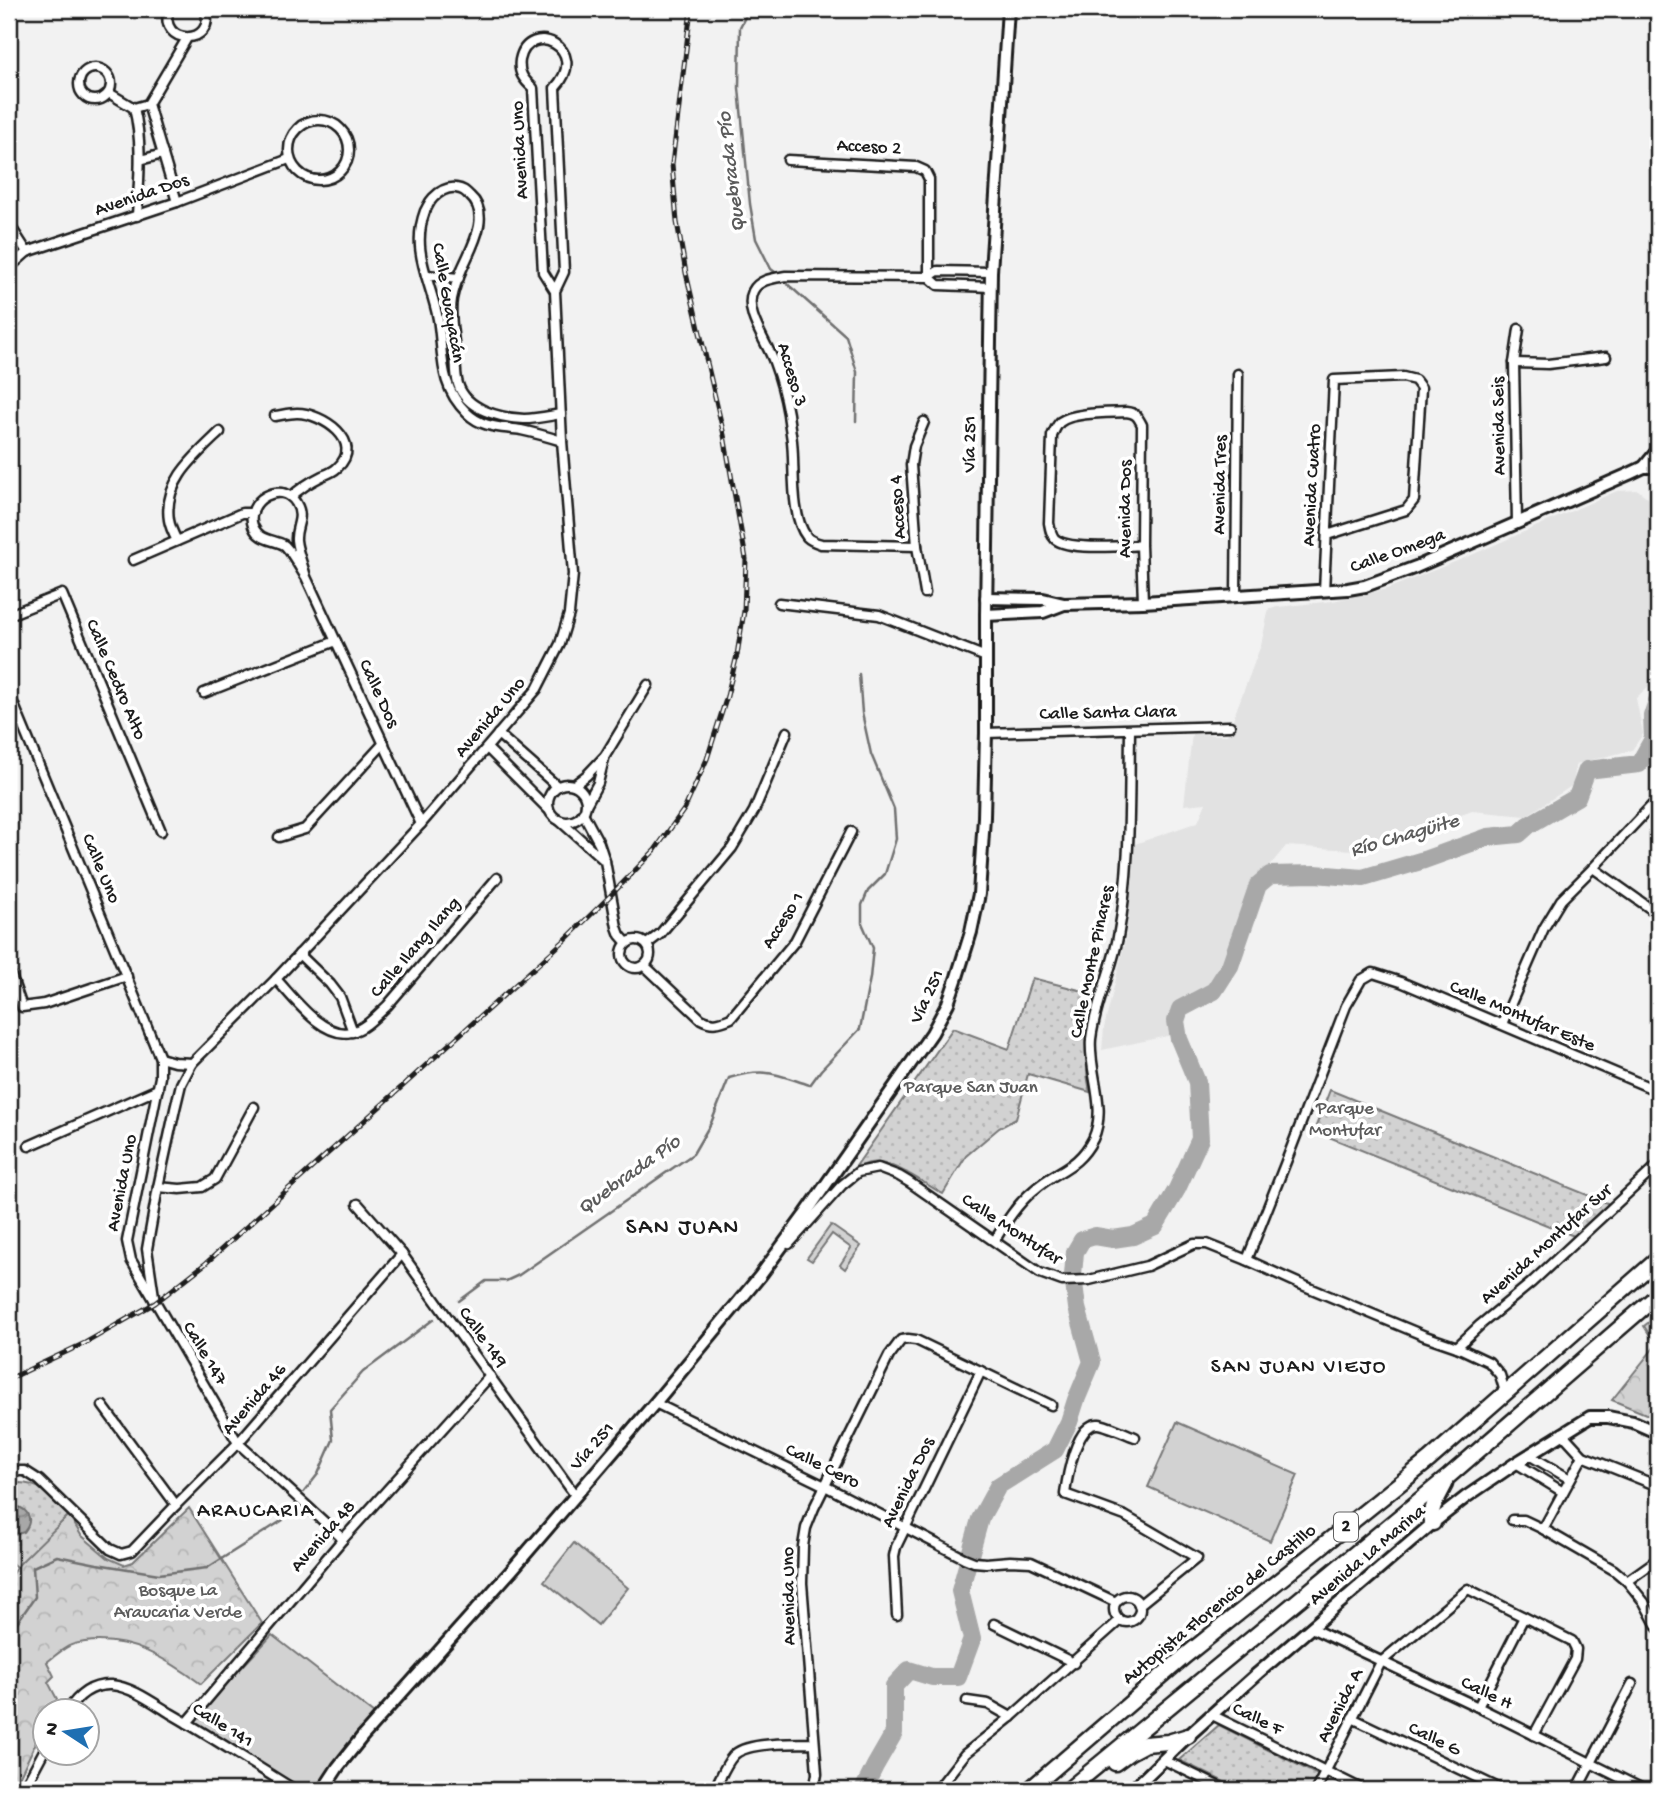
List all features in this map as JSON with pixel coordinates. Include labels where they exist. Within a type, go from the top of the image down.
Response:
[{"type":"highway","name":"Autopista Florencio del Castillo","points":[[1029,1790],[1185,1656],[1429,1460],[1658,1259]]},
{"type":"highway","name":"2","points":[[1071,1790],[1449,1476],[1658,1295]]},
{"type":"highway","points":[[1433,1524],[1430,1517],[1449,1476]]},
{"type":"highway","points":[[1071,1790],[1091,1781],[1145,1744],[1168,1742],[1188,1736]]},
{"type":"main road","name":"Vía 251","points":[[323,1790],[362,1737],[460,1629],[655,1403],[760,1276],[924,1044],[948,1003],[971,932],[979,894],[984,817],[991,272],[1008,9]]},
{"type":"main road","name":"Calle Omega","points":[[1644,467],[1658,450]]},
{"type":"main road","points":[[1658,450],[1658,460]]},
{"type":"main road","name":"Calle Omega","points":[[986,598],[1043,599],[1064,604],[1143,602],[1348,589],[1384,579],[1436,559],[1644,467],[1658,467]]},
{"type":"main road","name":"Calle Omega","points":[[986,615],[1043,612],[1064,604]]},
{"type":"main road","name":"Avenida La Marina","points":[[1132,1790],[1188,1736],[1433,1524],[1466,1497],[1516,1463],[1590,1417],[1633,1422],[1658,1433]]},
{"type":"street","points":[[169,9],[168,25],[174,33],[187,38]]},
{"type":"street","points":[[134,108],[148,104],[187,38],[205,28],[205,9]]},
{"type":"street","name":"Avenida Uno","points":[[155,1303],[147,1249],[181,1084],[192,1063],[276,979],[421,824],[537,689],[560,644],[569,614],[573,574],[562,441],[555,291],[564,272],[555,88],[563,79],[566,67],[565,56],[560,47],[545,40],[528,45],[523,51],[520,71],[533,88],[543,272],[555,291]]},
{"type":"street","points":[[100,68],[111,80],[109,93],[100,100],[87,98],[79,87],[81,76],[89,69],[100,68]]},
{"type":"street","points":[[109,93],[134,108],[138,122],[140,160],[137,216]]},
{"type":"street","points":[[148,104],[177,202]]},
{"type":"street","points":[[323,120],[333,123],[347,139],[348,158],[344,168],[336,176],[326,180],[305,178],[294,169],[289,159],[288,148],[293,134],[300,126],[310,121],[323,120]]},
{"type":"street","points":[[140,160],[163,154]]},
{"type":"street","name":"Avenida Dos","points":[[9,268],[27,251],[177,202],[289,159]]},
{"type":"street","name":"Acceso 2","points":[[788,160],[916,167],[925,171],[929,179],[929,277]]},
{"type":"street","name":"Calle Guayacán","points":[[561,414],[524,419],[501,416],[478,409],[463,395],[457,382],[452,301],[474,240],[480,212],[475,200],[463,190],[442,190],[430,200],[418,239],[438,320],[445,381],[455,400],[468,414],[484,425],[521,430],[562,441]]},
{"type":"street","points":[[9,224],[27,251]]},
{"type":"street","points":[[991,272],[938,271],[929,277],[938,285],[991,287]]},
{"type":"street","points":[[426,275],[459,278]]},
{"type":"street","name":"Acceso 3","points":[[917,546],[821,544],[809,540],[802,530],[796,510],[792,441],[786,405],[774,362],[752,314],[750,303],[752,292],[758,285],[786,276],[929,277]]},
{"type":"street","name":"Avenida Seis","points":[[1517,522],[1514,363],[1519,329]]},
{"type":"street","points":[[442,352],[455,352]]},
{"type":"street","points":[[1514,363],[1548,364],[1606,357]]},
{"type":"street","name":"Avenida Tres","points":[[1236,596],[1238,374]]},
{"type":"street","name":"Avenida Cuatro","points":[[1324,591],[1334,380],[1402,377],[1415,380],[1421,388],[1414,500],[1406,510],[1327,535]]},
{"type":"street","name":"Avenida Dos","points":[[1141,545],[1096,547],[1064,543],[1050,532],[1052,436],[1062,420],[1072,416],[1126,412],[1138,417],[1142,425],[1143,602]]},
{"type":"street","points":[[133,560],[242,513],[253,513],[258,501],[270,494],[285,494],[291,497],[300,488],[336,469],[344,458],[346,445],[340,432],[329,423],[298,413],[275,416]]},
{"type":"street","points":[[499,428],[501,416]]},
{"type":"street","name":"Acceso 4","points":[[924,422],[914,446],[911,465],[917,546],[925,593]]},
{"type":"street","points":[[177,541],[169,520],[170,499],[176,479],[185,466],[220,432]]},
{"type":"street","name":"Calle Dos","points":[[291,497],[297,504],[301,519],[296,541],[306,577],[421,824]]},
{"type":"street","name":"Calle Dos","points":[[253,513],[253,526],[259,535],[284,545],[306,577]]},
{"type":"street","name":"Calle Cedro Alto","points":[[9,615],[62,594],[161,831]]},
{"type":"street","points":[[779,603],[879,615],[986,657]]},
{"type":"street","points":[[204,693],[336,641]]},
{"type":"street","points":[[574,785],[605,756],[648,685]]},
{"type":"street","name":"Calle Uno","points":[[9,693],[160,1058]]},
{"type":"street","name":"Calle Santa Clara","points":[[986,733],[1230,726]]},
{"type":"street","name":"Calle Monte Pinares","points":[[995,1240],[1020,1203],[1034,1189],[1082,1158],[1095,1134],[1099,1104],[1091,1042],[1118,940],[1127,883],[1130,730]]},
{"type":"street","points":[[647,944],[660,934],[732,848],[754,811],[787,732]]},
{"type":"street","points":[[498,734],[557,786]]},
{"type":"street","points":[[279,837],[305,830],[384,743]]},
{"type":"street","points":[[487,748],[553,816],[605,861]]},
{"type":"street","points":[[560,821],[577,819],[584,810],[598,783],[605,756]]},
{"type":"street","points":[[548,809],[551,792],[557,786],[565,783],[581,790],[585,797],[584,810],[605,861],[617,927],[627,943]]},
{"type":"street","points":[[1502,1024],[1544,928],[1561,900],[1657,803]]},
{"type":"street","name":"Acceso 1","points":[[645,966],[701,1018],[710,1023],[719,1023],[730,1018],[795,941],[851,832]]},
{"type":"street","points":[[1593,868],[1658,914]]},
{"type":"street","name":"Calle Ilang Ilang","points":[[299,954],[340,997],[353,1032],[370,1022],[387,1006],[497,878]]},
{"type":"street","points":[[641,940],[647,944],[651,955],[645,966],[632,968],[627,965],[622,954],[627,943],[641,940]]},
{"type":"street","points":[[9,970],[22,1007],[44,1004],[127,976]]},
{"type":"street","name":"Calle Montufar Este","points":[[1247,1260],[1346,1006],[1361,980],[1373,973],[1401,982],[1658,1091]]},
{"type":"street","points":[[276,979],[324,1027],[340,1033],[353,1032]]},
{"type":"street","points":[[160,1058],[192,1063]]},
{"type":"street","name":"Avenida Uno","points":[[155,1303],[131,1260],[127,1241],[158,1089],[160,1058]]},
{"type":"street","points":[[160,1077],[166,1065],[173,1061]]},
{"type":"street","points":[[173,1061],[181,1084]]},
{"type":"street","points":[[29,1146],[158,1089]]},
{"type":"street","points":[[158,1187],[202,1187],[215,1179],[254,1107]]},
{"type":"street","name":"Avenida Montufar Sur","points":[[1457,1347],[1540,1275],[1658,1165]]},
{"type":"street","name":"Calle Montufar","points":[[760,1276],[842,1185],[858,1172],[878,1168],[899,1176],[1040,1273],[1062,1281],[1100,1278],[1147,1266],[1194,1244],[1206,1244],[1489,1362],[1500,1375],[1505,1392]]},
{"type":"street","name":"Calle 149","points":[[358,1204],[402,1254],[575,1494]]},
{"type":"street","name":"Avenida 46","points":[[11,1472],[24,1471],[39,1480],[110,1549],[121,1554],[132,1551],[238,1443],[402,1254]]},
{"type":"street","name":"Calle 147","points":[[155,1303],[238,1443],[343,1539]]},
{"type":"street","name":"Avenida Uno","points":[[814,1790],[817,1774],[802,1583],[806,1528],[889,1356],[901,1340],[926,1343],[981,1371]]},
{"type":"street","points":[[981,1371],[1051,1405]]},
{"type":"street","name":"Avenida Dos","points":[[897,1615],[894,1556],[899,1539],[981,1371]]},
{"type":"street","name":"Avenida 48","points":[[187,1723],[343,1539],[490,1376]]},
{"type":"street","name":"Calle Cero","points":[[655,1403],[964,1558],[974,1562],[1031,1562],[1115,1602]]},
{"type":"street","points":[[103,1406],[176,1505]]},
{"type":"street","points":[[1135,1437],[1098,1424],[1084,1431],[1068,1470],[1065,1494],[1125,1516],[1197,1558],[1139,1605]]},
{"type":"street","points":[[1562,1433],[1583,1456],[1658,1486]]},
{"type":"street","points":[[1529,1455],[1570,1479]]},
{"type":"street","points":[[1544,1529],[1583,1456]]},
{"type":"street","points":[[1516,1463],[1563,1492]]},
{"type":"street","points":[[1512,1520],[1524,1520],[1544,1529],[1614,1570],[1644,1602],[1658,1628]]},
{"type":"street","points":[[1627,1581],[1658,1559]]},
{"type":"street","name":"Avenida A","points":[[1316,1790],[1381,1662],[1468,1589],[1524,1617]]},
{"type":"street","points":[[1129,1596],[1139,1605],[1135,1619],[1120,1620],[1115,1615],[1115,1602],[1121,1597],[1129,1596]]},
{"type":"street","points":[[1478,1707],[1524,1617],[1572,1642],[1576,1649],[1575,1659],[1534,1735]]},
{"type":"street","points":[[937,1790],[965,1754],[1074,1663],[1120,1620]]},
{"type":"street","points":[[994,1624],[1074,1663]]},
{"type":"street","name":"Calle H","points":[[1311,1628],[1645,1790]]},
{"type":"street","points":[[1577,1790],[1632,1684]]},
{"type":"street","name":"Calle 141","points":[[78,1698],[86,1689],[110,1685],[132,1691],[295,1790]]},
{"type":"street","points":[[967,1701],[988,1704],[1011,1717]]},
{"type":"street","name":"Calle F","points":[[1212,1715],[1364,1790]]},
{"type":"street","name":"Calle G","points":[[1352,1718],[1503,1790]]},
{"type":"street","points":[[714,1790],[731,1758],[738,1751],[752,1747],[814,1742]]},
{"type":"street","points":[[1164,1760],[1226,1790]]},
{"type":"street","points":[[23,1790],[34,1768]]},
{"type":"shaded area","points":[[1638,490],[1658,506],[1658,677],[1636,698],[1643,734],[1632,750],[1576,764],[1573,785],[1526,816],[1472,811],[1372,848],[1354,850],[1286,846],[1248,892],[1227,955],[1210,986],[1177,1007],[1171,1021],[1172,1035],[1102,1050],[1104,1028],[1126,937],[1135,844],[1198,822],[1206,803],[1184,805],[1192,734],[1227,735],[1261,645],[1269,608],[1333,601],[1387,589],[1617,491]]},
{"type":"green space","name":"Parque San Juan","points":[[1032,978],[1099,995],[1088,1043],[1090,1092],[1028,1074],[1016,1119],[999,1128],[966,1156],[943,1194],[887,1164],[870,1163],[854,1169],[953,1028],[1009,1049]]},
{"type":"green space","name":"Parque Montufar","points":[[1330,1090],[1612,1205],[1574,1236],[1314,1131]]},
{"type":"green space","points":[[831,1225],[861,1246],[845,1269],[840,1265],[851,1248],[832,1234],[812,1261],[807,1258]]},
{"type":"green space","points":[[1658,1315],[1658,1419],[1612,1400],[1656,1345],[1644,1326]]},
{"type":"green space","points":[[1177,1422],[1298,1475],[1270,1541],[1148,1487]]},
{"type":"green space","points":[[17,1483],[40,1488],[69,1515],[16,1567],[9,1561],[9,1487]]},
{"type":"green space","name":"Bosque La Araucaria Verde","points":[[189,1508],[262,1623],[201,1684],[161,1658],[132,1646],[101,1641],[75,1644],[63,1649],[47,1662],[54,1676],[48,1682],[56,1698],[32,1698],[32,1751],[13,1790],[9,1790],[8,1586],[12,1574],[69,1515],[81,1535],[108,1558],[124,1565],[133,1562]]},
{"type":"green space","points":[[574,1543],[628,1588],[598,1625],[544,1581]]},
{"type":"green space","points":[[272,1635],[374,1714],[315,1790],[296,1790],[192,1721]]},
{"type":"green space","points":[[1219,1725],[1318,1775],[1310,1790],[1241,1790],[1179,1760]]},
{"type":"water","points":[[16,1506],[27,1513],[29,1520],[24,1532],[15,1535],[9,1533],[9,1508]]},
{"type":"waterway","name":"Quebrada Pío","points":[[749,9],[740,27],[739,88],[750,204],[756,239],[771,269],[779,275]]},
{"type":"waterway","name":"Quebrada Pío","points":[[783,280],[846,336],[857,372],[856,421]]},
{"type":"waterway","name":"Quebrada Pío","points":[[459,1301],[486,1281],[506,1281],[519,1275],[693,1154],[711,1123],[729,1078],[762,1072],[810,1085],[860,1029],[873,948],[862,923],[862,905],[868,891],[885,874],[896,839],[894,809],[871,754],[862,713],[859,674]]},
{"type":"waterway","name":"Río Chagüite","points":[[863,1790],[894,1733],[894,1686],[909,1670],[932,1677],[958,1677],[972,1639],[960,1591],[980,1519],[998,1486],[1055,1450],[1069,1422],[1092,1362],[1077,1308],[1073,1275],[1075,1252],[1082,1240],[1095,1236],[1113,1239],[1133,1236],[1155,1226],[1177,1189],[1200,1139],[1197,1082],[1179,1039],[1176,1021],[1180,1009],[1214,991],[1230,966],[1258,885],[1270,875],[1315,874],[1363,878],[1488,837],[1519,834],[1529,825],[1577,797],[1587,770],[1639,764],[1653,739],[1652,716],[1658,698]]},
{"type":"waterway","name":"Quebrada Pío","points":[[304,1492],[318,1474],[333,1440],[330,1409],[363,1372],[434,1319]]},
{"type":"waterway","name":"Quebrada Pío","points":[[9,1634],[35,1597],[33,1567],[57,1556],[159,1574],[207,1568],[283,1520],[293,1507]]},
{"type":"railway","points":[[9,1379],[85,1343],[155,1303],[205,1264],[565,940],[655,850],[685,808],[707,759],[727,696],[744,611],[746,559],[724,435],[686,273],[677,222],[672,164],[691,9]]},
{"type":"district","name":"SAN JUAN","points":[[683,1228]]},
{"type":"district","name":"SAN JUAN VIEJO","points":[[1299,1368]]},
{"type":"district","name":"ARAUCARIA","points":[[256,1512]]}]
